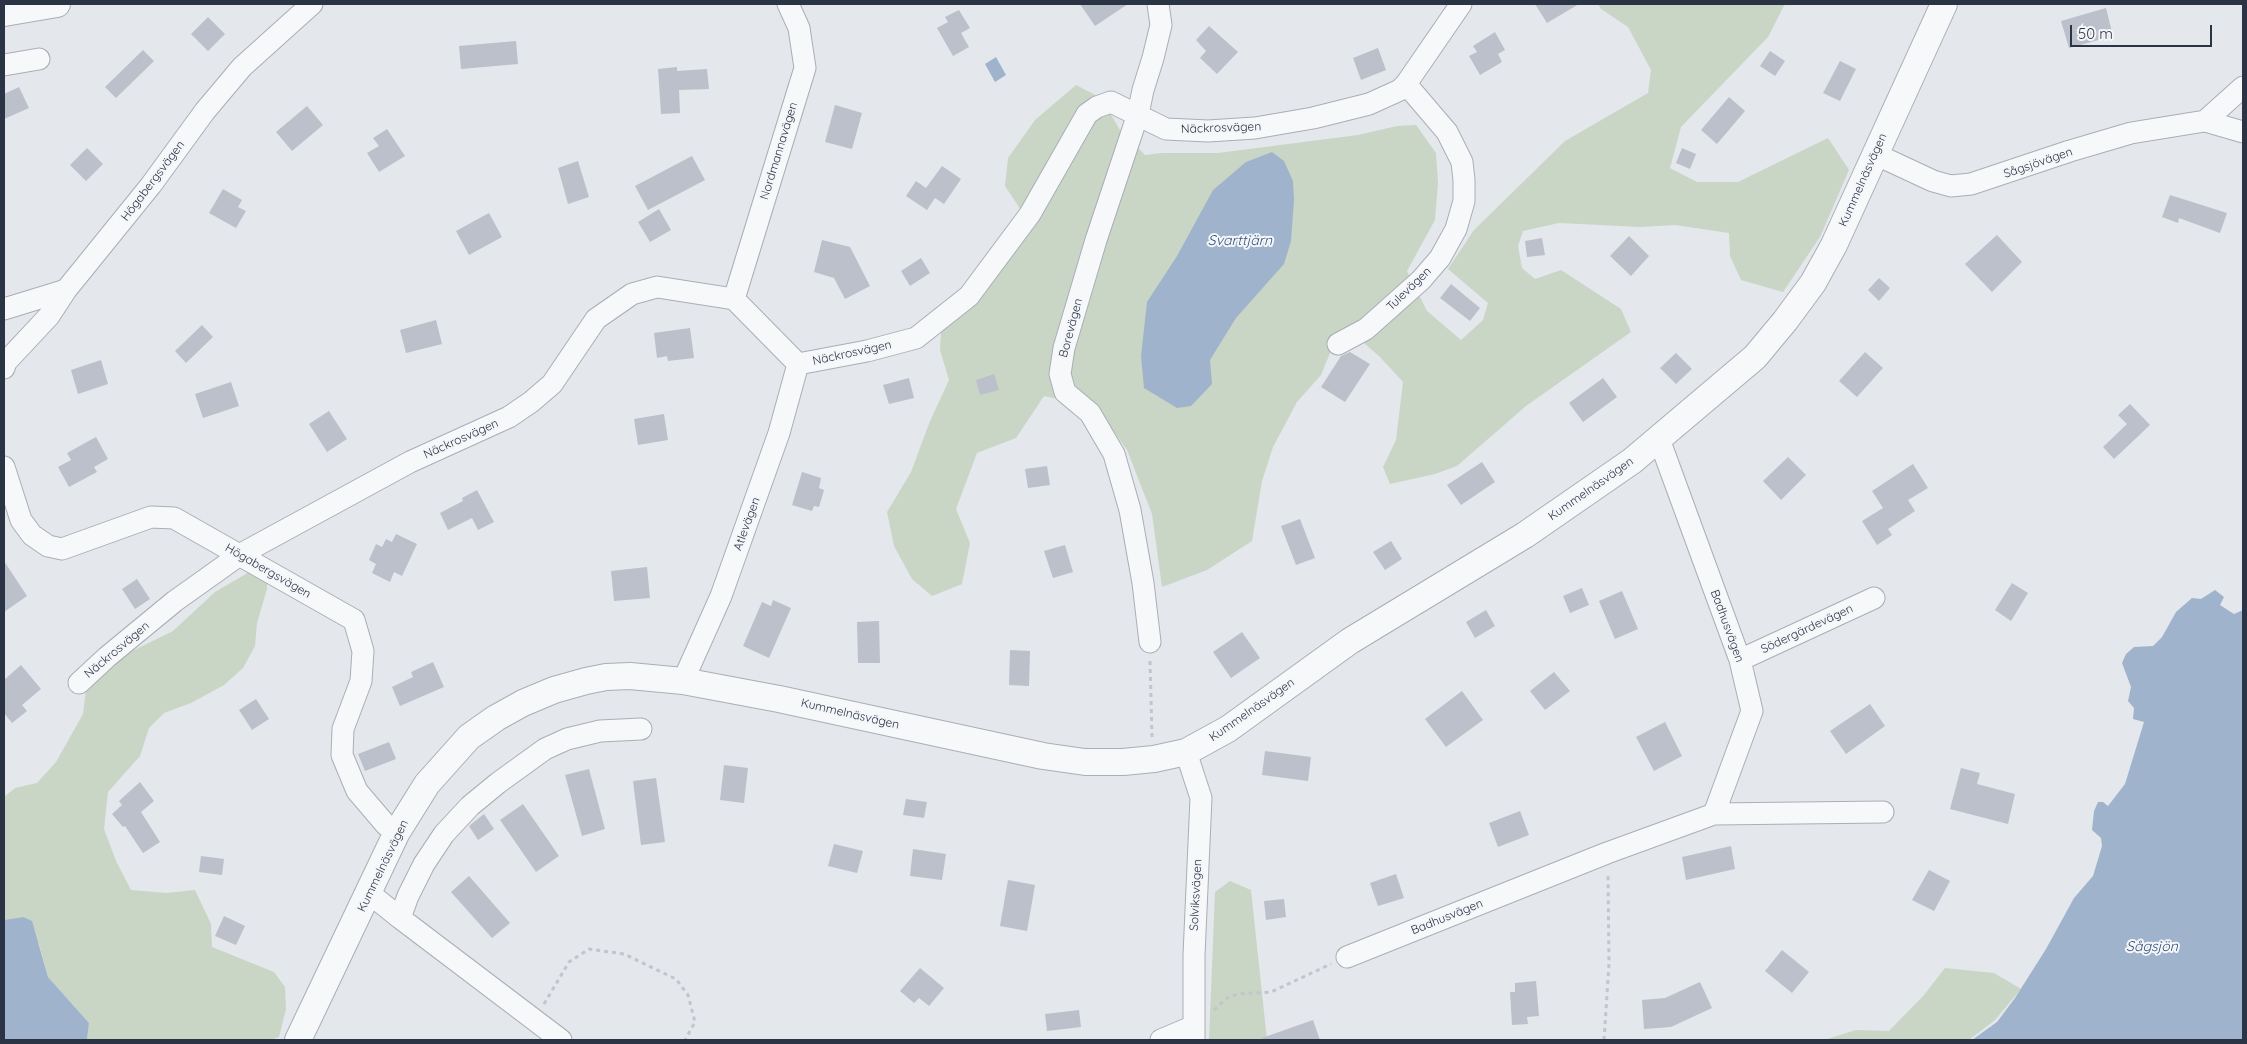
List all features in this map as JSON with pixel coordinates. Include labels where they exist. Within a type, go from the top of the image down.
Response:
[{"type":"street","points":[[4,14],[58,4]]},
{"type":"street","name":"Högabergsvägen","points":[[4,368],[6,362],[49,316],[66,290],[152,185],[205,111],[242,67],[312,4]]},
{"type":"street","name":"Nordmannavägen","points":[[734,299],[805,68],[799,28],[788,4]]},
{"type":"street","name":"Borevägen","points":[[1150,642],[1143,583],[1130,510],[1114,454],[1090,414],[1065,392],[1060,374],[1064,348],[1096,240],[1138,114],[1161,26],[1158,4]]},
{"type":"street","name":"Näckrosvägen","points":[[79,683],[107,657],[175,601],[240,554],[410,462],[509,417],[552,384],[596,319],[632,294],[657,287],[734,299],[798,364],[867,351],[916,338],[970,296],[1030,214],[1086,114],[1097,107],[1111,102],[1166,129],[1208,131],[1255,128],[1313,118],[1369,104],[1400,90],[1406,84],[1461,4]]},
{"type":"street","name":"Kummelnäsvägen","points":[[298,1040],[397,832],[427,784],[463,743],[496,718],[523,702],[562,688],[586,680],[630,676],[684,681],[779,699],[1043,756],[1086,762],[1123,762],[1154,759],[1186,752],[1228,729],[1350,641],[1525,535],[1632,461],[1755,357],[1813,283],[1834,245],[1944,4]]},
{"type":"street","points":[[4,64],[39,59]]},
{"type":"street","name":"Tulevägen","points":[[1338,344],[1366,329],[1421,280],[1440,258],[1456,229],[1464,202],[1462,162],[1447,132],[1406,84]]},
{"type":"street","points":[[2205,121],[2243,87]]},
{"type":"street","name":"Sågsjövägen","points":[[1875,154],[1933,181],[1951,186],[1971,184],[2070,151],[2132,133],[2205,121],[2243,132]]},
{"type":"street","points":[[4,308],[66,290]]},
{"type":"street","name":"Atlevägen","points":[[684,681],[721,596],[779,433],[798,364]]},
{"type":"street","name":"Badhusvägen","points":[[1659,439],[1740,660],[1752,711],[1714,814]]},
{"type":"street","name":"Högabergsvägen","points":[[4,467],[21,520],[32,535],[48,546],[62,549],[151,517],[174,518],[354,620],[363,650],[361,681],[343,729],[342,756],[358,791],[386,825],[397,832]]},
{"type":"street","name":"Södergärdevägen","points":[[1740,660],[1874,598]]},
{"type":"street","points":[[400,918],[408,896],[424,864],[444,834],[470,806],[498,783],[545,749],[567,739],[600,731],[641,729]]},
{"type":"street","name":"Solviksvägen","points":[[1186,752],[1201,798],[1194,955],[1194,1033]]},
{"type":"street","name":"Badhusvägen","points":[[1348,957],[1608,853],[1714,814],[1883,812]]},
{"type":"street","points":[[369,892],[400,918],[561,1040]]},
{"type":"street","points":[[1162,1040],[1194,1033]]},
{"type":"path","points":[[1150,642],[1152,743]]},
{"type":"path","points":[[1604,1040],[1609,964],[1608,853]]},
{"type":"path","points":[[534,1020],[569,962],[589,949],[605,950],[624,954],[676,980],[688,995],[695,1022],[685,1040]]},
{"type":"path","points":[[1194,1033],[1201,1022],[1227,998],[1238,994],[1271,992],[1348,957]]},
{"type":"green space","points":[[1598,4],[1785,4],[1768,37],[1681,127],[1670,168],[1697,182],[1738,182],[1828,138],[1849,170],[1820,237],[1783,292],[1741,280],[1730,256],[1729,233],[1675,225],[1640,227],[1559,223],[1523,231],[1518,246],[1522,268],[1535,279],[1561,270],[1621,309],[1631,332],[1526,406],[1457,466],[1435,474],[1390,484],[1383,467],[1396,440],[1403,382],[1364,343],[1335,341],[1321,375],[1297,402],[1273,447],[1262,481],[1252,541],[1207,570],[1162,587],[1152,514],[1127,450],[1096,407],[1044,396],[1016,438],[977,453],[956,509],[970,543],[962,584],[932,596],[912,579],[894,546],[887,512],[911,472],[930,421],[949,380],[940,350],[941,332],[976,302],[1031,225],[1005,186],[1008,158],[1035,120],[1076,85],[1101,98],[1120,130],[1145,155],[1162,153],[1218,153],[1358,135],[1397,126],[1416,125],[1436,153],[1438,183],[1435,220],[1407,271],[1427,311],[1461,340],[1483,320],[1488,303],[1448,269],[1474,230],[1565,141],[1648,93],[1651,70],[1628,27],[1601,9]]},
{"type":"green space","points":[[251,571],[267,575],[267,589],[257,623],[255,646],[243,668],[224,685],[191,703],[164,713],[149,728],[140,756],[108,792],[104,829],[116,861],[131,890],[166,893],[195,890],[211,924],[212,947],[274,972],[285,987],[286,1009],[279,1037],[270,1040],[87,1040],[89,1023],[48,977],[39,944],[23,917],[4,920],[4,797],[15,788],[37,783],[56,762],[83,714],[86,689],[124,655],[173,631],[215,592]]},
{"type":"green space","points":[[1230,881],[1251,890],[1267,1040],[1209,1040],[1215,892]]},
{"type":"green space","points":[[1945,968],[1994,973],[2021,989],[1995,1020],[1969,1040],[1824,1040],[1856,1030],[1889,1031],[1924,995]]},
{"type":"water","points":[[996,57],[1006,75],[995,82],[985,64]]},
{"type":"water","name":"Svarttjärn","points":[[1272,152],[1284,161],[1293,181],[1294,200],[1291,241],[1284,264],[1236,318],[1210,360],[1212,384],[1191,406],[1177,408],[1144,388],[1141,356],[1147,302],[1177,256],[1213,190],[1246,162]]},
{"type":"water","name":"Sågsjön","points":[[2215,590],[2224,597],[2220,605],[2234,614],[2243,610],[2243,1040],[1972,1040],[1997,1022],[2015,998],[2046,949],[2074,898],[2093,876],[2102,846],[2101,838],[2092,830],[2094,811],[2098,802],[2103,802],[2108,806],[2125,784],[2144,722],[2133,719],[2134,708],[2128,701],[2131,687],[2122,663],[2126,654],[2134,647],[2153,646],[2162,637],[2176,612],[2192,598],[2201,599]]},
{"type":"water","points":[[23,917],[32,921],[48,977],[89,1023],[87,1040],[4,1040],[4,920]]},
{"type":"building","points":[[1080,4],[1128,4],[1095,26]]},
{"type":"building","points":[[1535,4],[1579,4],[1547,23]]},
{"type":"building","points":[[2106,8],[2113,36],[2069,48],[2061,21]]},
{"type":"building","points":[[959,10],[970,28],[961,33],[969,47],[953,56],[937,28],[948,22],[945,17]]},
{"type":"building","points":[[208,17],[225,34],[208,51],[191,34]]},
{"type":"building","points":[[1209,26],[1238,52],[1217,74],[1200,58],[1206,51],[1196,40]]},
{"type":"building","points":[[1495,32],[1505,50],[1498,54],[1502,62],[1480,75],[1469,56],[1477,52],[1473,46]]},
{"type":"building","points":[[516,41],[518,64],[461,69],[459,46]]},
{"type":"building","points":[[1378,48],[1386,70],[1361,80],[1353,58]]},
{"type":"building","points":[[143,50],[154,61],[116,98],[105,87]]},
{"type":"building","points":[[1770,51],[1785,61],[1775,76],[1760,66]]},
{"type":"building","points":[[1840,61],[1856,69],[1840,101],[1823,93]]},
{"type":"building","points":[[677,67],[677,71],[707,69],[709,89],[679,90],[680,113],[661,114],[658,69]]},
{"type":"building","points":[[19,87],[29,108],[4,119],[4,94]]},
{"type":"building","points":[[1729,97],[1745,111],[1717,144],[1701,130]]},
{"type":"building","points":[[835,105],[862,113],[852,149],[825,142]]},
{"type":"building","points":[[307,106],[323,125],[292,151],[276,132]]},
{"type":"building","points":[[387,129],[405,156],[379,172],[367,153],[379,146],[373,138]]},
{"type":"building","points":[[87,148],[103,164],[86,181],[70,165]]},
{"type":"building","points":[[1682,148],[1696,154],[1690,169],[1676,163]]},
{"type":"building","points":[[692,156],[705,180],[648,210],[635,186]]},
{"type":"building","points":[[578,161],[589,197],[568,204],[558,168]]},
{"type":"building","points":[[942,166],[961,179],[944,204],[935,198],[927,210],[906,196],[916,181],[926,188]]},
{"type":"building","points":[[223,189],[242,200],[238,207],[246,211],[236,228],[209,213]]},
{"type":"building","points":[[2170,195],[2227,213],[2220,233],[2179,218],[2178,223],[2162,217]]},
{"type":"building","points":[[659,209],[671,230],[650,242],[638,222]]},
{"type":"building","points":[[489,213],[502,237],[469,255],[456,231]]},
{"type":"building","points":[[1997,235],[2022,262],[1992,292],[1965,264]]},
{"type":"building","points":[[1629,236],[1649,256],[1631,276],[1610,256]]},
{"type":"building","points":[[1542,238],[1545,255],[1527,257],[1525,241]]},
{"type":"building","points":[[822,240],[850,247],[870,286],[845,299],[834,278],[814,272]]},
{"type":"building","points":[[921,258],[930,273],[910,286],[901,271]]},
{"type":"building","points":[[1879,278],[1890,288],[1879,301],[1868,290]]},
{"type":"building","points":[[1451,284],[1480,308],[1470,321],[1440,298]]},
{"type":"building","points":[[436,320],[442,344],[406,353],[400,330]]},
{"type":"building","points":[[202,325],[213,337],[186,363],[175,351]]},
{"type":"building","points":[[690,328],[694,358],[668,361],[667,356],[657,358],[654,333]]},
{"type":"building","points":[[1350,352],[1370,364],[1345,402],[1321,387],[1341,356]]},
{"type":"building","points":[[1865,352],[1883,368],[1857,397],[1839,381]]},
{"type":"building","points":[[1676,353],[1692,369],[1676,384],[1660,368]]},
{"type":"building","points":[[101,360],[108,384],[78,394],[71,370]]},
{"type":"building","points":[[994,374],[999,390],[980,395],[976,380]]},
{"type":"building","points":[[909,378],[914,398],[889,404],[883,385]]},
{"type":"building","points":[[1603,378],[1617,397],[1583,422],[1569,403]]},
{"type":"building","points":[[231,382],[239,406],[203,418],[195,394]]},
{"type":"building","points":[[2130,404],[2150,425],[2114,459],[2103,447],[2127,424],[2118,415]]},
{"type":"building","points":[[329,411],[347,439],[327,452],[309,424]]},
{"type":"building","points":[[664,414],[668,440],[638,445],[634,419]]},
{"type":"building","points":[[96,437],[108,459],[94,467],[97,472],[69,487],[58,467],[71,460],[67,453]]},
{"type":"building","points":[[1788,457],[1806,475],[1781,500],[1763,481]]},
{"type":"building","points":[[1482,462],[1495,482],[1461,505],[1447,485]]},
{"type":"building","points":[[1913,464],[1928,488],[1908,500],[1915,511],[1888,529],[1892,535],[1877,545],[1862,521],[1883,508],[1872,491]]},
{"type":"building","points":[[1047,466],[1050,485],[1028,488],[1025,469]]},
{"type":"building","points":[[802,472],[821,478],[819,488],[824,490],[819,507],[814,506],[812,511],[792,505]]},
{"type":"building","points":[[477,490],[494,522],[478,530],[472,518],[448,530],[440,513],[463,501],[462,498]]},
{"type":"building","points":[[1300,519],[1315,558],[1296,565],[1281,526]]},
{"type":"building","points":[[396,534],[417,544],[402,576],[394,572],[390,582],[372,573],[376,564],[369,560],[376,544],[382,547],[386,539],[392,542]]},
{"type":"building","points":[[1391,541],[1402,559],[1385,570],[1373,552]]},
{"type":"building","points":[[1065,545],[1073,572],[1053,578],[1044,551]]},
{"type":"building","points":[[4,561],[27,596],[4,612]]},
{"type":"building","points":[[647,567],[650,598],[614,601],[611,571]]},
{"type":"building","points":[[137,579],[150,599],[135,609],[122,589]]},
{"type":"building","points":[[2012,583],[2028,593],[2011,621],[1995,610]]},
{"type":"building","points":[[1582,588],[1589,605],[1570,613],[1563,596]]},
{"type":"building","points":[[1622,591],[1638,629],[1615,639],[1599,601]]},
{"type":"building","points":[[773,600],[791,608],[769,658],[743,646],[762,602],[771,606]]},
{"type":"building","points":[[1486,610],[1495,626],[1475,638],[1466,622]]},
{"type":"building","points":[[879,621],[880,663],[858,663],[857,622]]},
{"type":"building","points":[[1242,632],[1260,658],[1231,678],[1213,652]]},
{"type":"building","points":[[1010,650],[1030,651],[1029,686],[1009,685]]},
{"type":"building","points":[[433,662],[444,687],[400,706],[392,687],[413,677],[411,672]]},
{"type":"building","points":[[21,665],[41,689],[22,705],[27,711],[12,723],[4,713],[4,680]]},
{"type":"building","points":[[1554,672],[1570,691],[1545,710],[1530,691]]},
{"type":"building","points":[[1462,691],[1483,720],[1446,747],[1425,719]]},
{"type":"building","points":[[256,699],[269,719],[252,730],[239,710]]},
{"type":"building","points":[[1870,704],[1885,726],[1846,754],[1830,731]]},
{"type":"building","points":[[1665,722],[1682,756],[1654,771],[1636,737]]},
{"type":"building","points":[[389,742],[396,759],[365,771],[358,754]]},
{"type":"building","points":[[1265,751],[1311,757],[1308,781],[1262,775]]},
{"type":"building","points":[[724,765],[748,768],[744,803],[720,800]]},
{"type":"building","points":[[1961,768],[1980,773],[1977,784],[2015,794],[2008,824],[1950,809]]},
{"type":"building","points":[[589,769],[605,829],[582,836],[565,775]]},
{"type":"building","points":[[656,778],[665,842],[641,845],[633,781]]},
{"type":"building","points":[[140,782],[154,801],[141,812],[160,842],[143,853],[125,826],[123,827],[112,814],[122,805],[119,801]]},
{"type":"building","points":[[906,799],[927,802],[924,818],[903,815]]},
{"type":"building","points":[[523,804],[559,856],[536,872],[500,820]]},
{"type":"building","points":[[1520,811],[1529,835],[1498,847],[1489,823]]},
{"type":"building","points":[[484,814],[494,829],[478,840],[469,826]]},
{"type":"building","points":[[834,844],[863,851],[857,873],[828,866]]},
{"type":"building","points":[[1731,846],[1735,869],[1686,880],[1682,857]]},
{"type":"building","points":[[913,849],[946,854],[942,880],[910,876]]},
{"type":"building","points":[[201,856],[224,859],[222,875],[199,872]]},
{"type":"building","points":[[1929,870],[1950,881],[1934,911],[1912,900]]},
{"type":"building","points":[[1396,874],[1404,898],[1378,906],[1370,883]]},
{"type":"building","points":[[469,876],[510,923],[492,938],[451,892]]},
{"type":"building","points":[[1008,880],[1035,885],[1027,931],[1000,926]]},
{"type":"building","points":[[1284,899],[1286,917],[1266,920],[1264,901]]},
{"type":"building","points":[[224,916],[245,926],[236,945],[215,936]]},
{"type":"building","points":[[1782,950],[1809,972],[1792,993],[1765,971]]},
{"type":"building","points":[[920,968],[944,988],[929,1006],[919,998],[914,1003],[900,991]]},
{"type":"building","points":[[1536,981],[1539,1016],[1527,1017],[1528,1024],[1512,1025],[1510,992],[1515,992],[1515,983]]},
{"type":"building","points":[[1700,982],[1712,1008],[1671,1027],[1644,1029],[1642,1000],[1665,998]]},
{"type":"building","points":[[1079,1010],[1081,1027],[1047,1031],[1045,1014]]},
{"type":"building","points":[[1313,1020],[1320,1040],[1262,1040],[1262,1038]]}]
